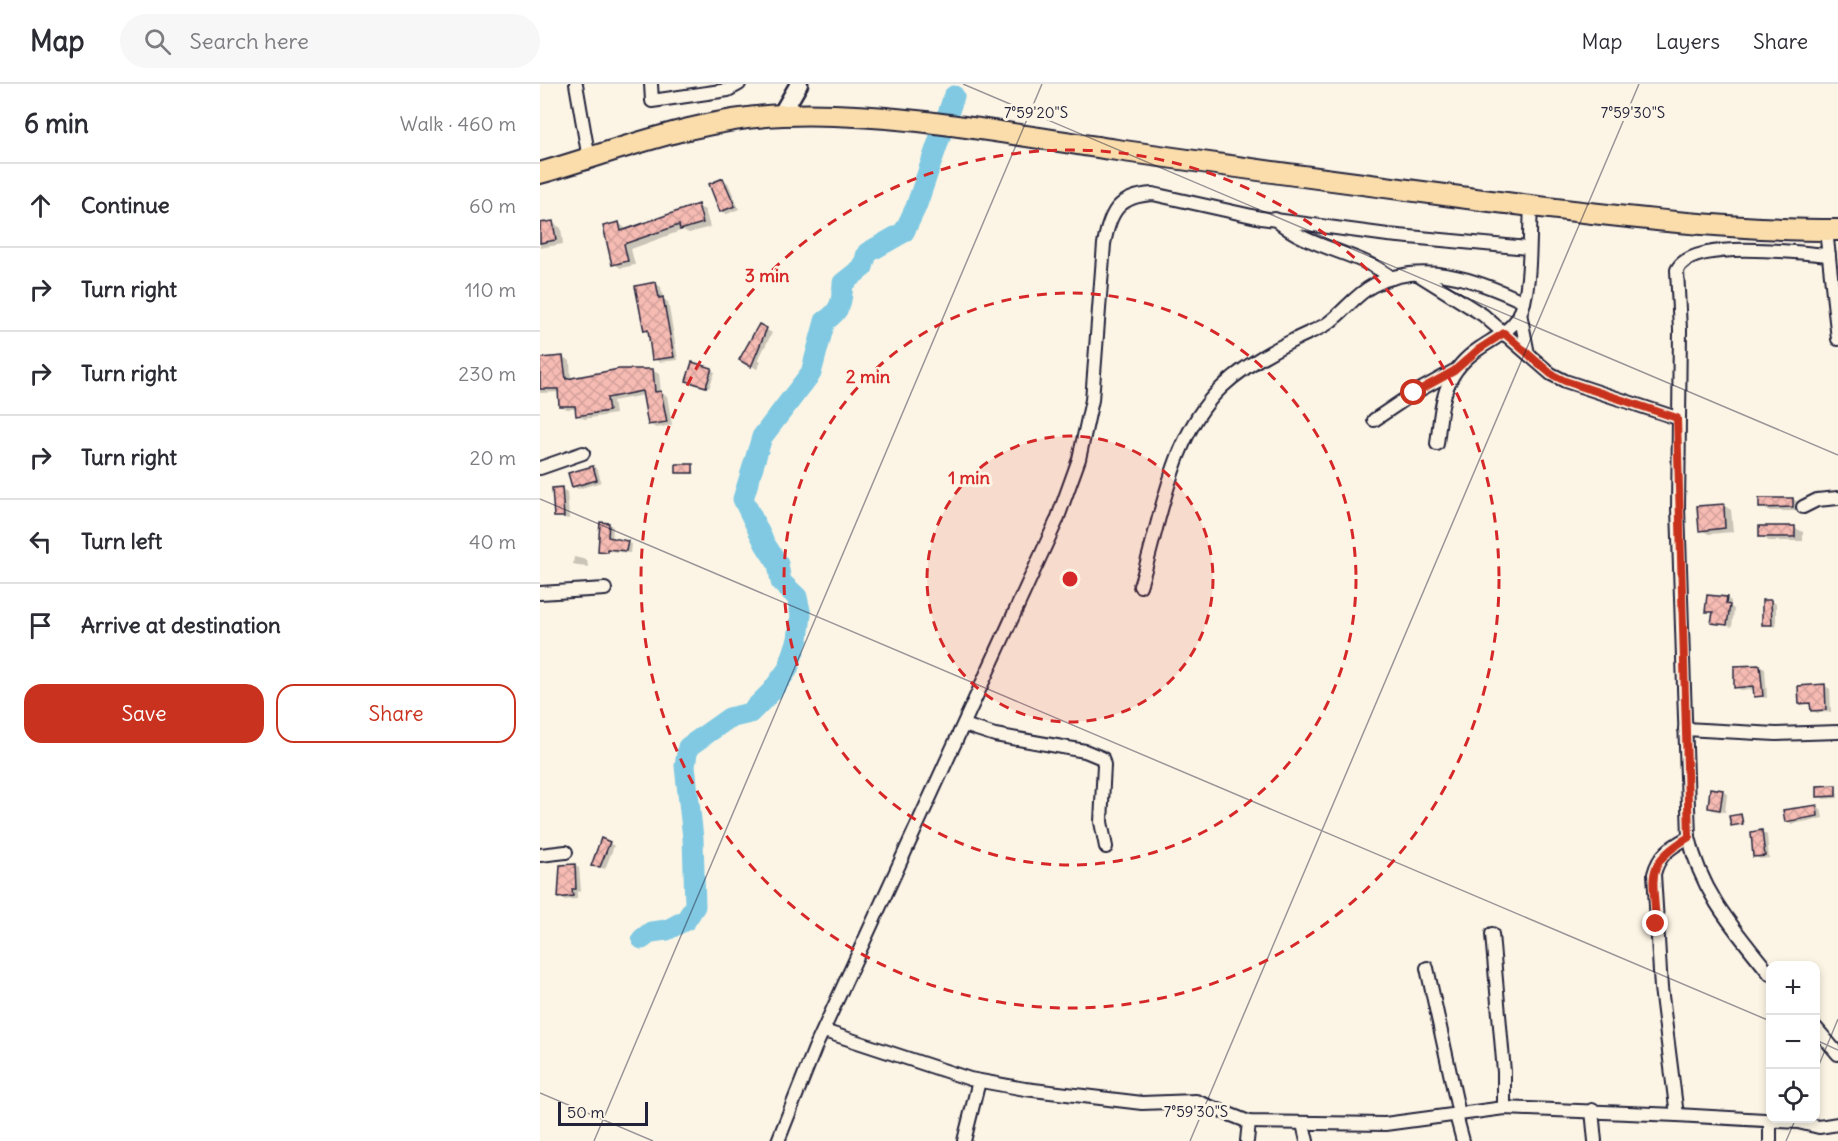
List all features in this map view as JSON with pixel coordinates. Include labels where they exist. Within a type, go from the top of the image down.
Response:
[{"type":"highway","points":[[540,173],[654,137],[781,115],[899,120],[1531,206],[1746,229],[1832,230]]},
{"type":"main road","points":[[781,115],[799,84]]},
{"type":"street","points":[[576,84],[589,159]]},
{"type":"street","points":[[651,84],[652,101],[728,90],[740,84]]},
{"type":"street","points":[[778,1141],[824,1031],[941,769],[964,725],[1057,520],[1079,459],[1092,400],[1104,244],[1108,223],[1115,209],[1138,195],[1153,194],[1275,219],[1388,235],[1528,248]]},
{"type":"street","points":[[1528,354],[1522,308],[1531,206]]},
{"type":"street","points":[[1275,219],[1294,235],[1379,268],[1392,278]]},
{"type":"street","points":[[1832,230],[1829,255],[1838,339]]},
{"type":"street","points":[[1766,969],[1708,891],[1695,866],[1689,837],[1677,418],[1680,330],[1677,270],[1681,263],[1691,256],[1712,251],[1829,255]]},
{"type":"street","points":[[1140,586],[1174,467],[1189,434],[1211,398],[1223,386],[1255,363],[1324,326],[1370,287],[1392,278],[1418,274],[1448,274],[1493,287],[1522,308]]},
{"type":"street","points":[[1418,274],[1483,315],[1551,374],[1565,381],[1677,418]]},
{"type":"street","points":[[1374,420],[1433,381],[1454,371],[1479,349],[1504,333],[1522,308]]},
{"type":"street","points":[[1437,444],[1444,395],[1454,371]]},
{"type":"street","points":[[540,468],[583,453]]},
{"type":"street","points":[[1803,507],[1817,500],[1838,498]]},
{"type":"street","points":[[540,593],[605,589]]},
{"type":"street","points":[[964,725],[995,735],[1085,751],[1102,758],[1104,765],[1101,822],[1106,847]]},
{"type":"street","points":[[1685,729],[1776,734],[1838,732]]},
{"type":"street","points":[[1677,1114],[1662,999],[1653,874],[1657,861],[1665,851],[1689,837]]},
{"type":"street","points":[[540,855],[566,852]]},
{"type":"street","points":[[1492,934],[1504,1072],[1504,1108]]},
{"type":"street","points":[[1427,968],[1463,1141]]},
{"type":"street","points":[[824,1031],[887,1053],[979,1080],[1025,1089],[1142,1103],[1206,1102],[1249,1122],[1403,1123],[1504,1108],[1592,1110],[1766,1120]]},
{"type":"street","points":[[1820,1034],[1838,1054]]},
{"type":"street","points":[[964,1141],[979,1080]]},
{"type":"street","points":[[1592,1110],[1595,1141]]},
{"type":"street","points":[[1247,1141],[1249,1122]]},
{"type":"street","points":[[1770,1123],[1770,1141]]},
{"type":"street","points":[[1791,1123],[1819,1127],[1838,1124]]},
{"type":"street","points":[[1303,1124],[1307,1141]]},
{"type":"building","points":[[723,178],[735,206],[720,212],[709,184]]},
{"type":"building","points":[[698,204],[703,223],[680,230],[679,225],[624,244],[628,261],[612,265],[603,226],[619,222],[621,231]]},
{"type":"building","points":[[553,221],[556,240],[540,243],[540,223]]},
{"type":"building","points":[[656,282],[659,298],[663,297],[674,357],[652,360],[648,330],[644,331],[635,286]]},
{"type":"building","points":[[759,324],[767,328],[751,367],[739,360]]},
{"type":"building","points":[[563,356],[566,379],[619,369],[653,369],[655,392],[661,391],[667,422],[648,425],[642,391],[607,398],[609,411],[576,416],[575,406],[559,406],[558,389],[540,389],[540,358]]},
{"type":"building","points":[[692,362],[712,368],[706,387],[686,381]]},
{"type":"building","points":[[676,464],[693,464],[693,473],[676,473]]},
{"type":"building","points":[[593,466],[597,480],[572,487],[568,473]]},
{"type":"building","points":[[562,487],[564,517],[554,517],[552,488]]},
{"type":"building","points":[[1759,498],[1793,498],[1793,507],[1759,508]]},
{"type":"building","points":[[1724,504],[1725,528],[1699,531],[1697,506]]},
{"type":"building","points":[[600,522],[609,523],[608,537],[628,541],[626,551],[607,549],[607,552],[598,551]]},
{"type":"building","points":[[1759,526],[1795,526],[1795,537],[1759,537]]},
{"type":"building","points":[[1707,595],[1727,597],[1726,604],[1730,605],[1727,625],[1711,623],[1713,612],[1705,612]]},
{"type":"building","points":[[1762,600],[1771,600],[1772,625],[1762,625]]},
{"type":"building","points":[[1760,665],[1763,696],[1754,697],[1753,686],[1734,688],[1734,666]]},
{"type":"building","points":[[1825,684],[1826,710],[1811,711],[1810,703],[1799,704],[1798,686]]},
{"type":"building","points":[[1836,785],[1836,796],[1817,797],[1817,786]]},
{"type":"building","points":[[1710,788],[1723,790],[1720,810],[1708,808]]},
{"type":"building","points":[[1817,805],[1818,816],[1785,822],[1783,810]]},
{"type":"building","points":[[1741,814],[1743,824],[1731,826],[1729,816]]},
{"type":"building","points":[[1762,830],[1765,856],[1753,857],[1751,832]]},
{"type":"building","points":[[601,838],[610,842],[600,867],[591,866]]},
{"type":"building","points":[[575,864],[576,889],[572,889],[573,896],[558,898],[560,865]]},
{"type":"waterway","points":[[642,939],[651,932],[667,930],[686,920],[695,906],[693,838],[685,766],[688,747],[729,718],[750,713],[772,691],[788,669],[798,639],[801,615],[797,597],[781,582],[778,564],[765,544],[743,499],[762,437],[811,373],[825,321],[840,305],[843,283],[863,267],[867,253],[904,232],[916,207],[954,96]]},
{"type":"route","points":[[1414,393],[1454,371],[1479,349],[1504,333],[1551,374],[1565,381],[1677,418],[1689,837],[1665,851],[1657,861],[1653,874],[1656,924]]}]
